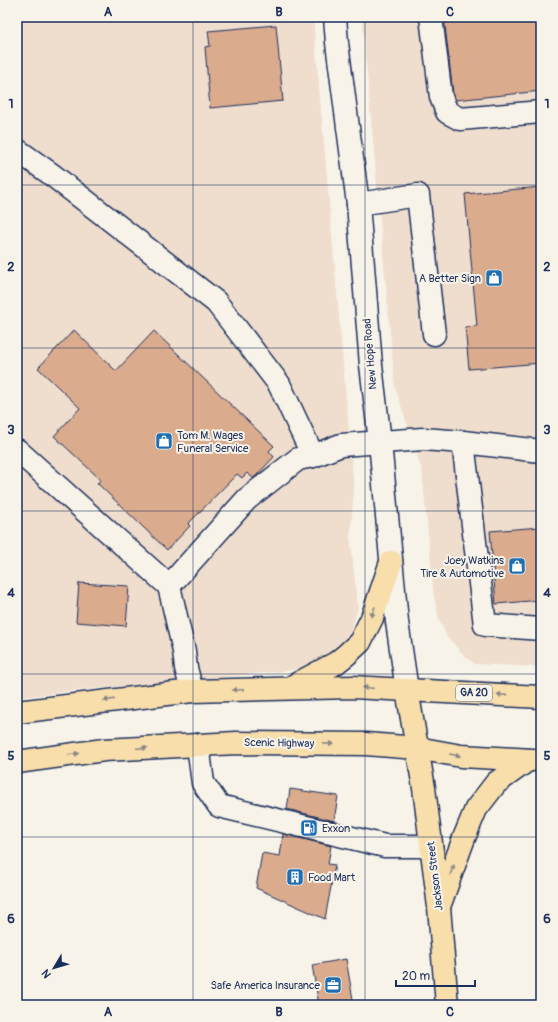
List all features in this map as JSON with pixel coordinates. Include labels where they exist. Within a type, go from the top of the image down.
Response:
[{"type":"main road","points":[[289,689],[336,663],[360,642],[372,618],[391,562]]},
{"type":"main road","points":[[17,712],[192,691],[353,687],[407,690]]},
{"type":"main road","name":"GA 20","points":[[407,690],[541,697]]},
{"type":"main road","name":"Jackson Street","points":[[407,690],[424,788],[439,907],[447,1005]]},
{"type":"main road","name":"Scenic Highway","points":[[17,762],[104,750],[236,742],[366,744],[417,748],[461,756],[535,760]]},
{"type":"main road","points":[[439,907],[476,809],[496,783],[535,760]]},
{"type":"street","name":"New Hope Road","points":[[335,17],[358,204],[371,365],[380,442],[398,636],[407,690]]},
{"type":"street","points":[[431,17],[441,97],[447,112],[460,119],[541,112]]},
{"type":"street","points":[[17,150],[57,179],[216,302],[280,384],[313,456]]},
{"type":"street","points":[[358,204],[418,195],[434,334]]},
{"type":"street","points":[[169,586],[247,499],[298,459],[313,456],[341,445],[423,439],[541,451]]},
{"type":"street","points":[[463,442],[485,625],[541,629]]},
{"type":"street","points":[[17,450],[169,586],[192,691]]},
{"type":"street","points":[[198,745],[202,783],[219,806],[385,846],[431,846]]},
{"type":"shaded area","points":[[17,17],[313,17],[354,490],[350,537],[358,608],[351,631],[332,653],[316,665],[285,671],[70,691],[17,698]]},
{"type":"shaded area","points":[[362,17],[541,17],[541,667],[475,664],[447,637],[439,619],[434,596],[422,470],[395,387]]},
{"type":"building","points":[[444,17],[541,17],[541,91],[456,100],[453,94]]},
{"type":"building","points":[[276,25],[283,101],[210,108],[205,47],[210,46],[208,31]]},
{"type":"building","points":[[541,187],[541,363],[469,369],[465,327],[477,326],[465,194]]},
{"type":"building","name":"Tom M. Wages Funeral Service","points":[[74,330],[116,371],[154,331],[274,446],[269,451],[274,457],[255,477],[253,478],[247,473],[242,478],[237,474],[188,524],[190,526],[167,550],[97,483],[101,480],[54,436],[80,408],[38,368]]},
{"type":"building","name":"Joey Watkins Tire & Automotive","points":[[541,527],[541,600],[496,604],[490,531]]},
{"type":"building","points":[[79,583],[129,586],[126,626],[76,622]]},
{"type":"building","points":[[290,789],[338,796],[334,821],[287,809]]},
{"type":"building","name":"Food Mart","points":[[283,834],[331,846],[328,864],[335,865],[325,919],[256,888],[262,853],[280,856]]},
{"type":"building","name":"Safe America Insurance","points":[[346,959],[354,1005],[319,1005],[312,965]]},
{"type":"place","name":"A Better Sign","points":[[494,278]]},
{"type":"place","name":"Tom M. Wages Funeral Service","points":[[164,441]]},
{"type":"place","name":"Joey Watkins Tire & Automotive","points":[[517,566]]},
{"type":"place","name":"Exxon","points":[[309,828]]},
{"type":"place","name":"Food Mart","points":[[295,877]]},
{"type":"place","name":"Safe America Insurance","points":[[333,985]]}]
